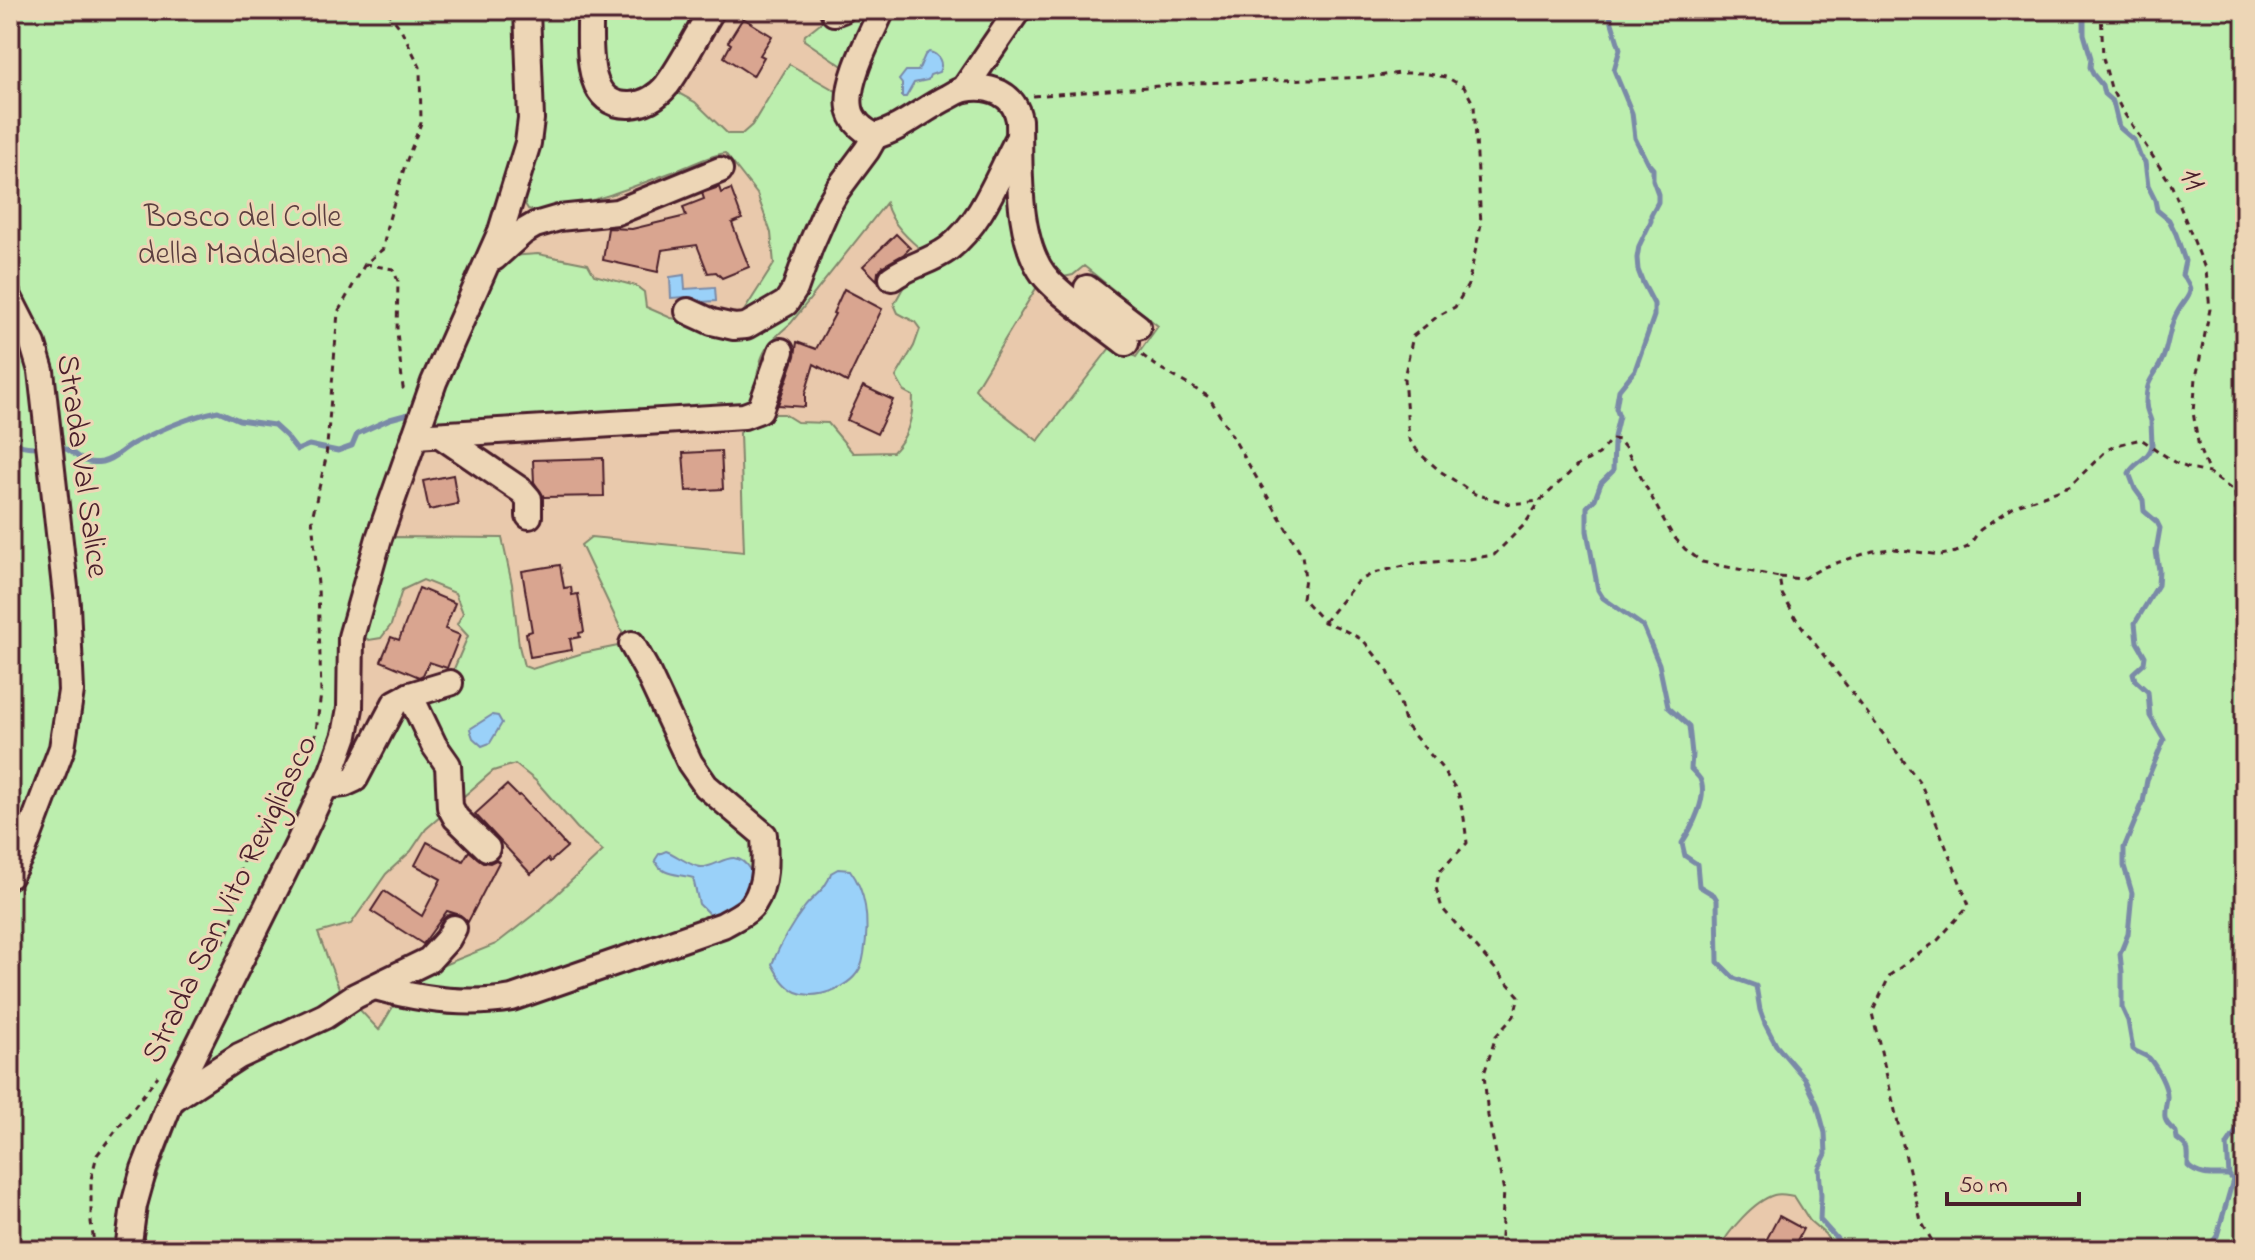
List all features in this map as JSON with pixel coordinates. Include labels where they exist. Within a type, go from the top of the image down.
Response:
[{"type":"street","name":"Strada San Vito Revigliasco","points":[[128,1250],[134,1205],[144,1169],[171,1100],[324,786],[345,735],[350,708],[351,637],[379,538],[453,336],[501,231],[528,143],[531,119],[527,10]]},
{"type":"street","points":[[590,10],[593,76],[597,88],[613,103],[625,105],[647,101],[667,85],[712,10]]},
{"type":"street","points":[[882,10],[854,76],[849,97],[850,111],[856,123],[875,136],[890,132],[933,104],[964,89],[999,91],[1011,99],[1017,109],[1026,238],[1032,255],[1049,282],[1132,335]]},
{"type":"street","points":[[964,89],[1018,10]]},
{"type":"street","points":[[688,311],[712,322],[734,327],[746,326],[786,303],[795,289],[828,206],[875,136]]},
{"type":"street","points":[[892,278],[905,269],[931,260],[963,235],[981,210],[1020,137]]},
{"type":"street","points":[[489,262],[535,225],[559,218],[617,212],[720,170]]},
{"type":"street","points":[[1087,288],[1132,335]]},
{"type":"street","name":"Strada Val Salice","points":[[10,299],[33,344],[41,371],[67,605],[71,691],[62,748],[23,851],[10,875]]},
{"type":"street","points":[[415,436],[744,416],[760,410],[781,351]]},
{"type":"street","points":[[440,435],[522,491],[529,499],[529,516]]},
{"type":"street","points":[[375,987],[399,994],[486,1003],[512,998],[723,925],[753,905],[761,887],[765,865],[764,835],[706,786],[690,763],[632,644]]},
{"type":"street","points":[[324,786],[344,784],[355,779],[395,703],[450,683]]},
{"type":"street","points":[[410,695],[434,745],[448,765],[450,807],[456,818],[487,848]]},
{"type":"street","points":[[171,1100],[239,1056],[325,1016],[355,996],[429,960],[454,928]]},
{"type":"path","points":[[221,949],[231,926],[241,867],[251,838],[299,775],[314,745],[321,694],[318,585],[312,518],[326,458],[338,312],[365,264],[383,249],[391,211],[421,123],[420,67],[401,29],[386,10]]},
{"type":"path","name":"11","points":[[2101,10],[2103,58],[2111,88],[2171,184],[2206,271],[2210,309],[2196,378],[2193,412],[2199,448],[2209,473]]},
{"type":"path","points":[[1011,99],[1196,83],[1370,77],[1400,73],[1446,77],[1464,87],[1474,105],[1476,118],[1481,224],[1468,285],[1455,307],[1413,336],[1404,378],[1409,439],[1419,453],[1440,471],[1475,494],[1510,504],[1540,501]]},
{"type":"path","points":[[365,264],[393,269],[398,281],[397,332],[403,388],[424,411]]},
{"type":"path","points":[[1132,335],[1158,367],[1209,397],[1302,555],[1305,578],[1302,598],[1324,622],[1363,640],[1388,671],[1406,726],[1458,792],[1467,843],[1439,872],[1436,888],[1442,908],[1519,996],[1514,1016],[1496,1036],[1484,1074],[1488,1116],[1504,1191],[1500,1250]]},
{"type":"path","points":[[1324,622],[1357,582],[1374,573],[1417,563],[1494,555],[1525,524],[1540,501],[1577,466],[1599,454],[1611,439],[1619,440],[1626,449],[1673,536],[1702,562],[1802,579],[1824,567],[1873,551],[1893,549],[1941,555],[1956,552],[1968,547],[1980,530],[2022,502],[2069,487],[2107,450],[2141,439],[2174,462],[2209,473],[2235,492],[2238,560],[2245,598]]},
{"type":"path","points":[[1779,577],[1782,594],[1797,620],[1921,784],[1969,905],[1938,940],[1890,975],[1872,1013],[1921,1221],[1937,1250]]},
{"type":"path","points":[[95,1250],[91,1222],[91,1179],[97,1155],[162,1070]]},
{"type":"green space","name":"Bosco del Colle della Maddalena","points":[[10,10],[514,10],[519,53],[520,128],[508,186],[432,368],[339,727],[120,1250],[10,1250],[10,895],[26,875],[58,794],[82,711],[81,647],[42,336],[10,275]]},
{"type":"green space","points":[[539,10],[579,10],[593,99],[608,113],[634,117],[656,106],[671,89],[695,102],[728,134],[742,134],[752,125],[789,64],[841,94],[852,131],[960,100],[994,98],[1010,118],[1038,285],[975,389],[1038,441],[1113,344],[1136,357],[1158,326],[1084,266],[1073,275],[1059,278],[1034,238],[1017,92],[1006,82],[980,80],[1023,10],[2245,10],[2245,1250],[1835,1250],[1794,1196],[1779,1194],[1766,1198],[1750,1210],[1719,1250],[142,1250],[149,1198],[181,1113],[192,1097],[197,1072],[257,959],[329,800],[350,797],[361,789],[402,712],[442,697],[468,636],[457,624],[463,613],[455,593],[423,580],[402,590],[391,625],[381,638],[369,640],[359,635],[390,537],[502,538],[512,584],[519,646],[524,666],[532,669],[583,653],[628,644],[581,545],[591,537],[744,552],[740,433],[745,427],[770,414],[784,414],[797,422],[828,423],[853,453],[893,452],[909,426],[913,396],[904,391],[896,377],[920,329],[915,322],[898,313],[894,304],[903,288],[923,274],[928,255],[897,225],[886,203],[791,323],[768,347],[762,357],[753,392],[738,409],[443,426],[432,411],[495,266],[509,256],[538,254],[588,264],[594,275],[636,286],[644,292],[646,307],[671,318],[689,321],[724,313],[742,314],[774,264],[771,233],[757,194],[725,153],[574,205],[536,211],[528,209],[522,199]],"holes":[[[515,764],[536,781],[577,828],[603,851],[542,908],[496,944],[419,975],[406,985],[379,1030],[339,988],[318,933],[351,924],[386,874],[411,851],[426,829],[493,771]]]},
{"type":"green space","points":[[600,10],[700,10],[663,75],[639,95],[612,87],[604,76]]},
{"type":"green space","points":[[853,10],[874,10],[847,69],[804,40],[805,35],[824,20],[835,27]]},
{"type":"green space","points":[[891,10],[1013,10],[963,78],[877,125],[858,110],[860,79]]},
{"type":"green space","points":[[10,322],[25,352],[35,385],[62,664],[59,726],[10,852]]},
{"type":"water","points":[[929,52],[940,59],[939,72],[930,75],[928,80],[914,83],[906,97],[902,97],[899,80],[906,71],[918,71]]},
{"type":"water","points":[[684,275],[685,289],[715,287],[716,301],[686,303],[685,297],[671,298],[670,277]]},
{"type":"water","points":[[492,715],[498,716],[502,723],[490,743],[482,746],[473,738],[470,729]]},
{"type":"water","points":[[666,851],[700,867],[738,859],[751,872],[753,879],[750,888],[734,906],[711,916],[699,904],[693,878],[666,872],[658,865],[655,860]]},
{"type":"water","points":[[838,869],[850,870],[864,899],[866,932],[862,964],[850,980],[833,990],[814,995],[796,992],[785,984],[772,964],[799,915],[823,888],[831,873]]},
{"type":"building","points":[[743,18],[772,36],[760,55],[764,57],[753,76],[724,57],[731,44],[728,42]]},
{"type":"building","points":[[719,187],[721,193],[731,189],[742,219],[732,223],[749,267],[722,278],[716,272],[708,273],[697,245],[662,250],[658,272],[603,260],[608,228],[632,229],[686,216],[683,207],[704,199],[702,193]]},
{"type":"building","points":[[896,234],[910,248],[883,266],[877,280],[863,266]]},
{"type":"building","points":[[844,289],[882,309],[847,382],[814,364],[805,394],[805,407],[778,405],[797,342],[816,349],[835,314]]},
{"type":"building","points":[[863,386],[893,400],[877,434],[847,420]]},
{"type":"building","points":[[721,451],[723,489],[686,491],[683,453]]},
{"type":"building","points":[[603,458],[604,496],[544,497],[534,482],[533,460]]},
{"type":"building","points":[[453,475],[458,504],[429,510],[423,481]]},
{"type":"building","points":[[560,565],[564,588],[571,587],[572,595],[578,594],[584,632],[579,633],[580,637],[570,639],[572,650],[530,657],[526,633],[532,631],[522,571]]},
{"type":"building","points":[[419,588],[455,603],[445,629],[460,635],[447,668],[429,662],[419,677],[381,661],[391,637],[399,640]]},
{"type":"building","points":[[507,785],[567,847],[531,874],[475,814]]},
{"type":"building","points":[[427,842],[463,861],[469,851],[483,862],[499,862],[468,922],[460,915],[447,911],[423,944],[371,911],[384,891],[422,916],[441,879],[415,865]]},
{"type":"building","points":[[1779,1216],[1803,1229],[1792,1250],[1761,1250]]},
{"type":"waterway","points":[[1608,10],[1620,49],[1614,70],[1632,113],[1635,138],[1653,169],[1658,194],[1658,202],[1637,258],[1638,270],[1654,304],[1654,316],[1635,370],[1619,390],[1616,408],[1619,416],[1614,437]]},
{"type":"waterway","points":[[2084,10],[2084,34],[2091,58],[2090,67],[2104,94],[2113,102],[2119,127],[2134,140],[2145,162],[2148,186],[2157,210],[2169,220],[2176,234],[2185,261],[2182,275],[2190,290],[2175,316],[2163,358],[2146,394],[2151,421],[2151,450],[2129,473],[2143,500],[2144,511],[2160,528],[2156,551],[2158,585],[2135,623],[2137,642],[2145,656],[2144,663],[2133,673],[2135,680],[2148,692],[2150,716],[2164,740],[2124,848],[2124,866],[2132,893],[2128,934],[2120,954],[2122,1008],[2128,1021],[2133,1049],[2149,1058],[2161,1077],[2167,1093],[2166,1120],[2176,1132],[2177,1139],[2187,1148],[2188,1166],[2202,1174],[2229,1175],[2233,1180],[2217,1236],[2206,1250]]},
{"type":"waterway","points":[[56,447],[69,450],[93,463],[102,462],[165,428],[218,411],[239,420],[274,425],[297,450],[309,445],[338,451],[352,446],[357,434],[412,413]]},
{"type":"waterway","points":[[10,423],[13,437],[19,444],[42,447]]},
{"type":"waterway","points":[[1614,443],[1613,471],[1601,483],[1595,499],[1587,507],[1587,531],[1598,590],[1603,598],[1643,626],[1659,664],[1668,707],[1689,726],[1691,769],[1700,779],[1702,794],[1698,812],[1682,843],[1685,856],[1697,864],[1699,886],[1717,900],[1718,962],[1734,978],[1756,986],[1765,1024],[1776,1045],[1805,1079],[1817,1104],[1825,1133],[1826,1154],[1819,1168],[1820,1220],[1847,1250]]},
{"type":"waterway","points":[[2245,1090],[2245,1104]]},
{"type":"waterway","points":[[2229,1175],[2227,1145],[2245,1113]]}]
